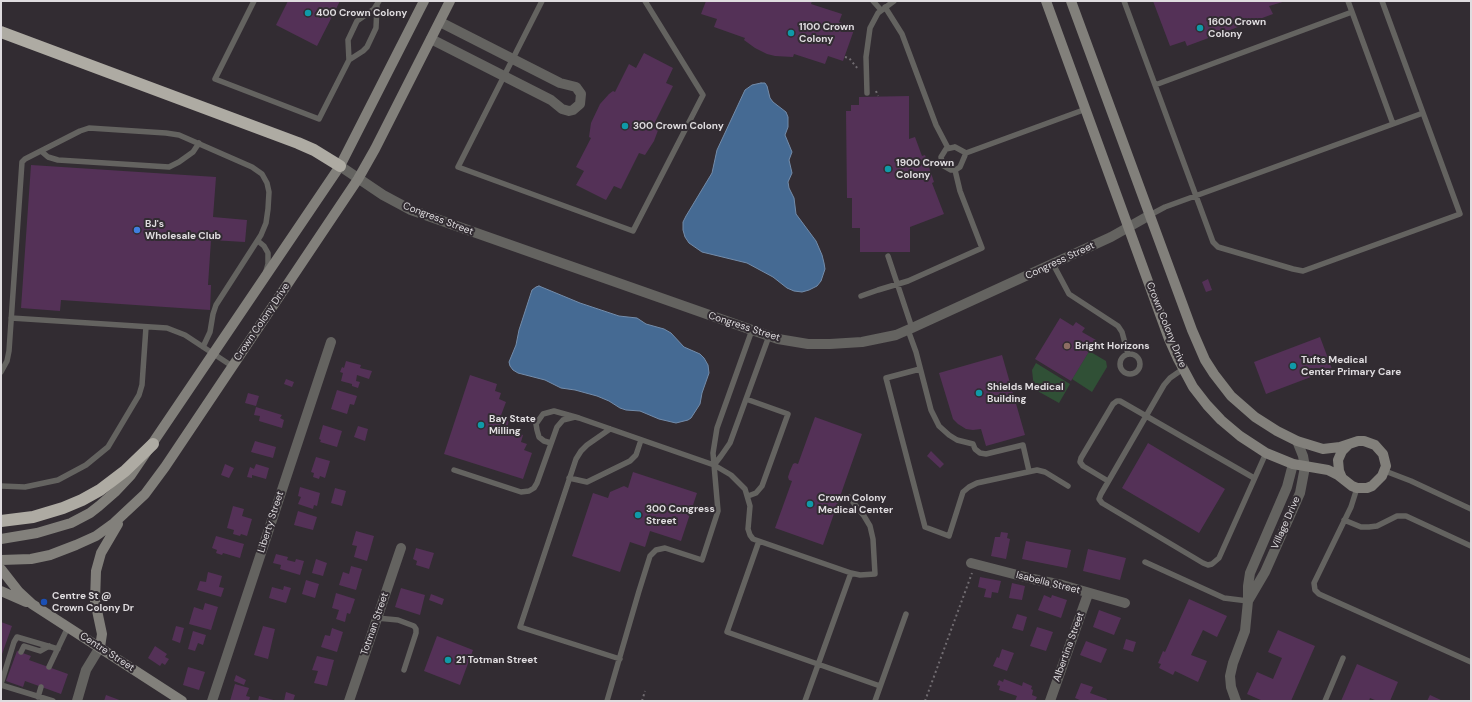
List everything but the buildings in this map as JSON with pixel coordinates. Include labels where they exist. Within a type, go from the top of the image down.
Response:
[{"type":"highway","points":[[1,32],[298,142],[340,166]]},
{"type":"highway","points":[[1,521],[37,516],[82,500],[100,490],[120,475],[153,444]]},
{"type":"street","points":[[1,538],[26,536],[71,523],[90,513],[108,499],[128,478],[153,444],[340,166],[424,1]]},
{"type":"street","name":"Crown Colony Drive","points":[[1,560],[31,559],[67,549],[96,536],[122,517],[153,485],[358,178],[375,149],[450,1]]},
{"type":"street","name":"Crown Colony Drive","points":[[1046,1],[1169,339],[1183,370],[1200,396],[1214,412],[1240,436],[1266,453],[1293,464],[1328,470],[1357,488]]},
{"type":"street","points":[[1071,1],[1194,335],[1214,374],[1231,396],[1255,417],[1277,431],[1297,441],[1323,449],[1340,447],[1364,441],[1375,445],[1382,452],[1385,458],[1385,471],[1380,480],[1372,486],[1357,488]]},
{"type":"street","points":[[431,39],[551,100],[562,109],[569,111],[576,109],[580,104],[582,99],[580,92],[576,87],[560,83],[440,22]]},
{"type":"street","points":[[559,106],[556,98],[557,92],[561,87],[569,85]]},
{"type":"street","name":"Congress Street","points":[[340,166],[383,196],[411,210],[769,336],[799,343],[835,344],[874,341],[910,329],[1111,237],[1150,215]]},
{"type":"street","name":"Liberty Street","points":[[212,701],[331,342]]},
{"type":"street","name":"Village Drive","points":[[1248,601],[1265,572],[1300,493],[1305,467],[1303,456],[1297,441]]},
{"type":"street","points":[[1343,480],[1339,471],[1338,460],[1342,451],[1352,443]]},
{"type":"street","name":"Village Drive","points":[[1236,701],[1231,687],[1230,676],[1233,663],[1245,631],[1248,586],[1252,568],[1287,488],[1293,464]]},
{"type":"street","points":[[76,701],[86,670],[100,647],[102,634],[95,601],[96,571],[105,544],[122,517]]},
{"type":"street","name":"Totman Street","points":[[349,701],[401,548]]},
{"type":"street","name":"Isabella Street","points":[[973,564],[1033,580],[1059,584],[1088,594],[1125,603]]},
{"type":"street","name":"Centre Street","points":[[1,569],[19,592],[32,604]]},
{"type":"street","name":"Centre Street","points":[[1,591],[32,604],[182,701]]},
{"type":"street","name":"Albertina Street","points":[[1050,701],[1088,594]]},
{"type":"lane","points":[[254,1],[214,79],[319,119],[349,60],[348,40],[357,21],[371,12],[378,3]]},
{"type":"lane","points":[[542,1],[458,168],[633,231],[703,95],[644,1]]},
{"type":"lane","points":[[873,1],[883,9],[902,34],[936,125],[948,148]]},
{"type":"lane","points":[[867,94],[866,57],[868,37],[872,22],[883,9],[894,1]]},
{"type":"lane","points":[[1124,1],[1213,242],[1216,245],[1295,270],[1303,271],[1460,214],[1382,1]]},
{"type":"lane","points":[[1348,1],[1393,124]]},
{"type":"lane","points":[[349,60],[366,49],[373,36],[377,25],[378,3]]},
{"type":"lane","points":[[1155,85],[1352,12]]},
{"type":"lane","points":[[966,153],[963,164],[955,170],[947,168],[942,162],[942,155],[948,148],[955,147],[966,153],[1086,109]]},
{"type":"lane","points":[[1150,215],[1165,207],[1423,113]]},
{"type":"lane","points":[[1,372],[8,358],[22,164],[25,159],[80,131],[89,128],[179,135],[252,167],[265,178],[269,187],[266,223],[258,241],[216,305],[210,332],[203,347]]},
{"type":"lane","points":[[41,151],[46,156],[55,159],[170,166],[180,162],[192,152],[198,143]]},
{"type":"lane","points":[[862,296],[897,284],[982,248],[959,187],[955,170]]},
{"type":"lane","points":[[258,241],[264,246],[268,253],[268,264],[264,278]]},
{"type":"lane","points":[[888,256],[910,329],[931,410],[939,426],[948,435],[957,440],[972,444],[977,451],[983,454],[1023,445],[1029,471]]},
{"type":"lane","points":[[1053,264],[1070,294],[1118,326],[1122,332],[1128,354]]},
{"type":"lane","points":[[11,318],[167,328],[180,332],[232,366]]},
{"type":"lane","points":[[1,486],[25,486],[58,480],[86,465],[108,447],[140,395],[146,327]]},
{"type":"lane","points":[[607,701],[651,554],[656,550],[665,548],[702,560],[718,511],[714,465],[714,445],[717,428],[752,330]]},
{"type":"lane","points":[[714,465],[730,442],[769,336]]},
{"type":"lane","points":[[920,369],[886,378],[926,527],[949,536],[960,500],[964,492],[969,487],[977,483],[1029,471],[1042,471],[1068,486]]},
{"type":"lane","points":[[1183,370],[1172,376],[1166,382],[1100,495],[1102,503],[1203,563],[1210,565],[1218,560],[1266,453]]},
{"type":"lane","points":[[746,399],[788,414],[762,486],[756,493],[748,496]]},
{"type":"lane","points":[[1108,481],[1083,466],[1080,462],[1082,456],[1115,402],[1122,401],[1254,478]]},
{"type":"lane","points":[[551,443],[539,437],[536,430],[537,421],[543,414],[554,411],[579,418],[714,465],[727,472],[740,482],[745,489],[750,506],[748,527],[751,537],[851,574],[875,574],[873,539],[870,526],[849,497]]},
{"type":"lane","points":[[454,470],[521,492],[527,492],[537,483],[555,430],[561,422],[569,418],[579,418]]},
{"type":"lane","points":[[610,429],[581,451],[576,459],[520,627],[620,659]]},
{"type":"lane","points":[[569,478],[581,482],[587,482],[630,461],[636,455],[641,440]]},
{"type":"lane","points":[[1385,471],[1411,481],[1471,509]]},
{"type":"lane","points":[[1357,488],[1353,502],[1314,583],[1316,591],[1471,662]]},
{"type":"lane","points":[[1344,520],[1361,527],[1369,527],[1380,524],[1397,516],[1406,516],[1471,546]]},
{"type":"lane","points":[[759,541],[727,632],[880,686]]},
{"type":"lane","points":[[1145,562],[1224,598],[1248,601]]},
{"type":"lane","points":[[805,701],[851,574]]},
{"type":"lane","points":[[874,701],[906,614]]},
{"type":"lane","points":[[377,618],[398,620],[414,626],[416,629],[404,670]]},
{"type":"lane","points":[[49,667],[68,627]]},
{"type":"lane","points":[[53,701],[38,697],[11,685],[1,684],[14,642],[17,637],[58,649]]},
{"type":"lane","points":[[21,652],[24,646],[40,651],[49,646]]},
{"type":"lane","points":[[1325,701],[1344,658]]},
{"type":"lane","points":[[38,697],[41,687]]},
{"type":"path","points":[[925,701],[973,564]]},
{"type":"path","points":[[642,701],[646,691]]},
{"type":"green space","points":[[1089,351],[1106,361],[1107,367],[1092,392],[1072,379]]},
{"type":"green space","points":[[1036,363],[1070,384],[1059,403],[1034,389],[1032,370]]},
{"type":"water","points":[[765,83],[770,98],[786,112],[788,117],[788,127],[785,135],[792,152],[789,160],[792,173],[788,182],[789,188],[794,198],[796,214],[816,241],[824,263],[825,269],[821,281],[817,286],[802,292],[787,288],[773,277],[747,263],[702,252],[689,243],[683,230],[683,222],[686,216],[712,173],[717,150],[745,90],[752,85]]},
{"type":"water","points":[[539,286],[580,303],[619,316],[637,318],[646,324],[664,329],[671,333],[684,347],[700,354],[708,365],[709,373],[700,404],[691,418],[676,423],[659,419],[640,411],[620,408],[597,396],[561,388],[545,380],[518,373],[513,370],[509,362],[516,345],[519,330],[532,290]]},
{"type":"place","name":"400 Crown Colony","points":[[308,13]]},
{"type":"place","name":"1600 Crown Colony","points":[[1200,28]]},
{"type":"place","name":"1100 Crown Colony","points":[[791,33]]},
{"type":"place","name":"300 Crown Colony","points":[[625,126]]},
{"type":"place","name":"1900 Crown Colony","points":[[888,169]]},
{"type":"place","name":"BJ's Wholesale Club","points":[[137,230]]},
{"type":"place","name":"Bright Horizons","points":[[1067,346]]},
{"type":"place","name":"Tufts Medical Center Primary Care","points":[[1293,366]]},
{"type":"place","name":"Shields Medical Building","points":[[979,393]]},
{"type":"place","name":"Bay State Milling","points":[[481,425]]},
{"type":"place","name":"Crown Colony Medical Center","points":[[810,504]]},
{"type":"place","name":"300 Congress Street","points":[[638,515]]},
{"type":"place","name":"Centre St @ Crown Colony Dr","points":[[44,602]]},
{"type":"place","name":"21 Totman Street","points":[[448,660]]}]
